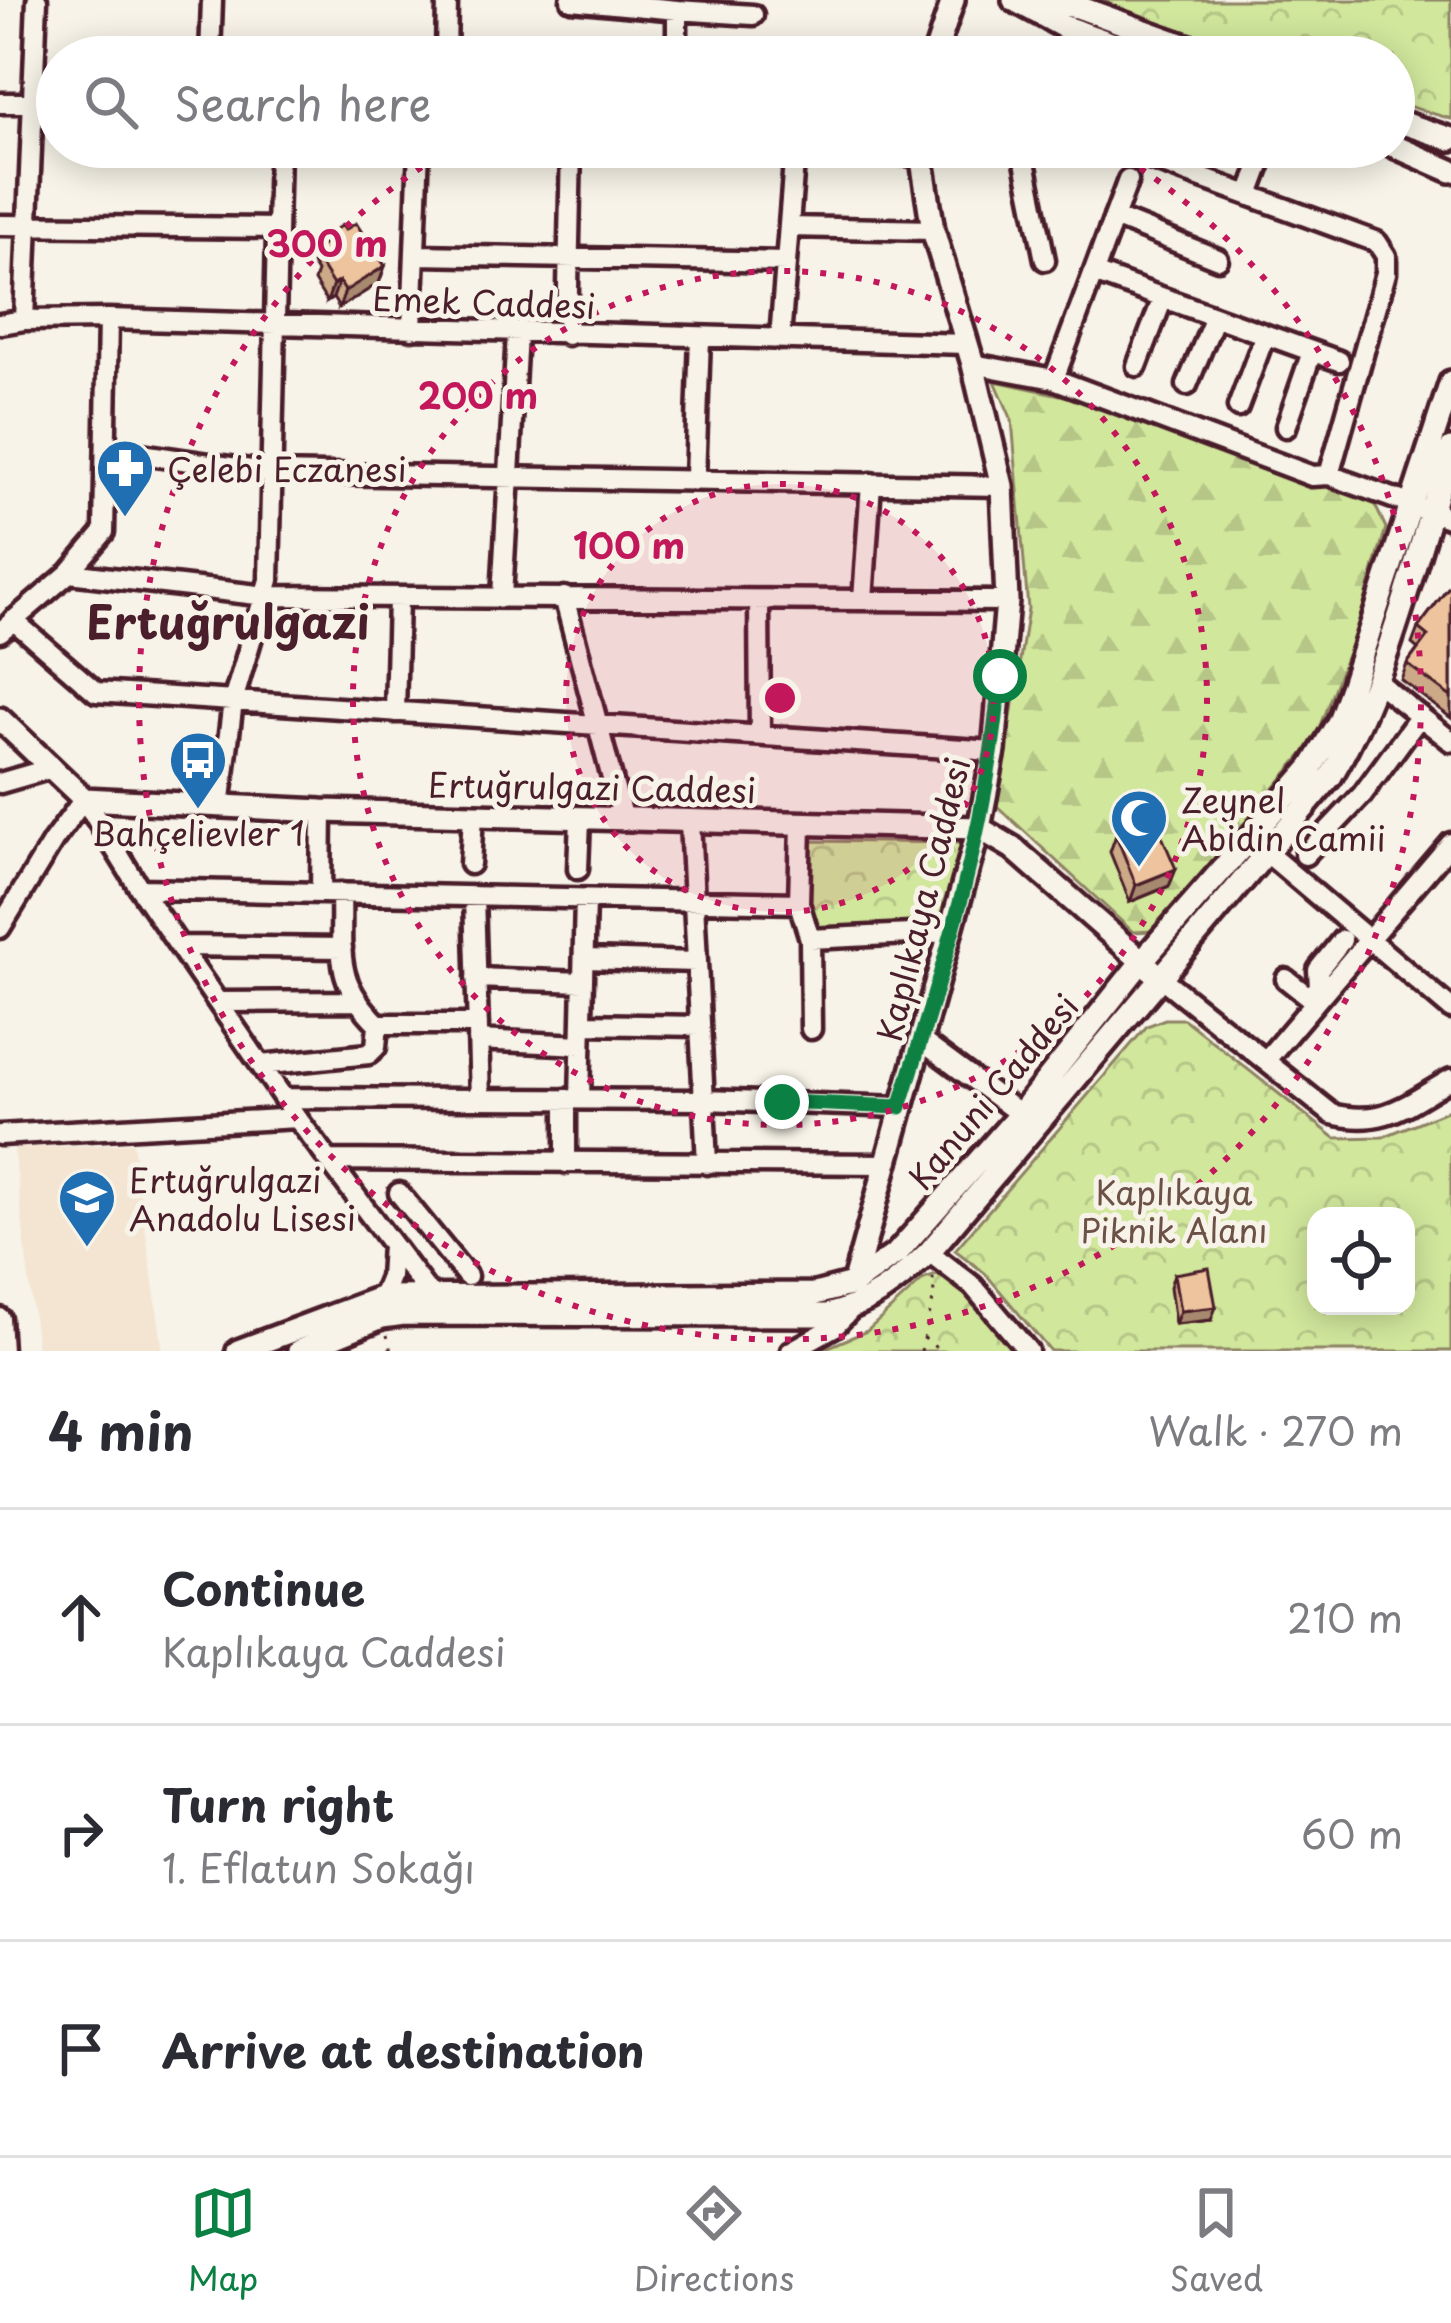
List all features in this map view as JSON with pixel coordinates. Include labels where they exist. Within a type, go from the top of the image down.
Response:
[{"type":"main road","points":[[941,36],[953,0]]},
{"type":"main road","points":[[1014,0],[1090,36]]},
{"type":"main road","points":[[1031,0],[1078,7],[1159,36]]},
{"type":"main road","points":[[1415,126],[1446,134]]},
{"type":"main road","points":[[1415,154],[1451,171]]},
{"type":"main road","points":[[1423,157],[1451,190]]},
{"type":"main road","name":"Kaplıkaya Caddesi","points":[[850,1310],[900,1107],[979,828],[994,751],[1007,601],[1002,485],[932,230],[922,168]]},
{"type":"main road","name":"Kanuni Caddesi","points":[[238,1351],[382,1297],[815,1294],[853,1284],[897,1253],[1020,1114],[1142,961],[1281,806],[1326,746],[1431,511],[1451,382]]},
{"type":"main road","name":"Kanuni Caddesi","points":[[299,1351],[382,1317],[404,1314],[827,1316],[881,1294],[928,1252],[1331,776],[1377,682],[1451,449]]},
{"type":"main road","points":[[0,719],[84,799]]},
{"type":"main road","name":"Ertuğrulgazi Caddesi","points":[[84,799],[472,816],[979,828]]},
{"type":"main road","points":[[979,828],[1012,848],[1160,977]]},
{"type":"street","points":[[24,320],[37,0]]},
{"type":"street","points":[[211,36],[212,0]]},
{"type":"street","points":[[446,36],[447,0]]},
{"type":"street","points":[[571,0],[753,15]]},
{"type":"street","points":[[677,10],[677,36]]},
{"type":"street","points":[[0,103],[36,102]]},
{"type":"street","points":[[220,807],[233,701],[266,596],[279,168]]},
{"type":"street","points":[[412,329],[419,168]]},
{"type":"street","points":[[567,334],[571,168]]},
{"type":"street","points":[[780,339],[793,168]]},
{"type":"street","points":[[1026,168],[1045,260]]},
{"type":"street","points":[[1181,168],[1377,242],[1386,256],[1386,272],[1329,475]]},
{"type":"street","points":[[1249,195],[1259,168]]},
{"type":"street","points":[[1054,379],[1128,180]]},
{"type":"street","points":[[1114,217],[1218,259]]},
{"type":"street","points":[[0,225],[276,228]]},
{"type":"street","points":[[789,227],[932,230]]},
{"type":"street","points":[[417,255],[786,262]]},
{"type":"street","points":[[1094,273],[1339,361]]},
{"type":"street","points":[[1137,366],[1163,298]]},
{"type":"street","points":[[1187,386],[1214,316]]},
{"type":"street","points":[[108,320],[104,532],[69,573],[6,626],[96,692],[994,751]]},
{"type":"street","name":"Emek Caddesi","points":[[0,324],[108,320],[780,339],[969,354],[1054,379],[1312,476],[1329,475],[1431,511]]},
{"type":"street","points":[[502,597],[517,334]]},
{"type":"street","points":[[1238,407],[1265,335]]},
{"type":"street","points":[[695,478],[700,337]]},
{"type":"street","points":[[1286,427],[1312,352]]},
{"type":"street","points":[[107,449],[271,473],[1002,485]]},
{"type":"street","points":[[863,600],[871,483]]},
{"type":"street","points":[[69,573],[266,596],[1007,601]]},
{"type":"street","points":[[564,597],[622,820]]},
{"type":"street","points":[[395,712],[398,599]]},
{"type":"street","points":[[759,601],[760,735]]},
{"type":"street","points":[[1377,682],[1451,741]]},
{"type":"street","points":[[1305,855],[1361,795],[1420,716]]},
{"type":"street","points":[[0,783],[52,768]]},
{"type":"street","points":[[0,928],[84,799],[297,1118],[448,1317]]},
{"type":"street","points":[[322,811],[343,980],[355,1001],[378,1024],[581,1045]]},
{"type":"street","points":[[470,864],[472,816]]},
{"type":"street","points":[[578,869],[580,819]]},
{"type":"street","points":[[690,821],[706,1164]]},
{"type":"street","points":[[801,824],[799,903],[810,939],[811,1029]]},
{"type":"street","points":[[1263,1058],[1371,940],[1451,843]]},
{"type":"street","points":[[1268,853],[1451,1009]]},
{"type":"street","points":[[140,889],[799,903]]},
{"type":"street","points":[[474,896],[480,1099]]},
{"type":"street","points":[[566,1163],[581,1045],[585,899]]},
{"type":"street","points":[[810,939],[950,932]]},
{"type":"street","points":[[1263,1058],[1318,987],[1318,970],[1342,940]]},
{"type":"street","points":[[179,946],[342,948]]},
{"type":"street","points":[[584,959],[697,962]]},
{"type":"street","points":[[1160,977],[1332,1114],[1360,1121],[1382,1117],[1451,1078]]},
{"type":"street","points":[[476,978],[583,982]]},
{"type":"street","points":[[1286,979],[1310,998]]},
{"type":"street","points":[[219,1002],[355,1001]]},
{"type":"street","points":[[261,1064],[369,1054],[376,1047],[378,1024]]},
{"type":"street","points":[[582,1024],[700,1026]]},
{"type":"street","points":[[920,1040],[1020,1114]]},
{"type":"street","points":[[284,1098],[704,1100],[900,1107]]},
{"type":"street","points":[[0,1136],[297,1118]]},
{"type":"street","points":[[328,1160],[886,1164]]},
{"type":"street","points":[[399,1193],[467,1276]]},
{"type":"street","points":[[382,1297],[390,1277],[390,1242],[418,1216]]},
{"type":"street","points":[[928,1252],[974,1286],[1028,1351]]},
{"type":"street","points":[[791,1351],[833,1327],[850,1310]]},
{"type":"street","points":[[0,1318],[2,1351]]},
{"type":"path","points":[[921,1351],[934,1296],[928,1252]]},
{"type":"path","points":[[924,1338],[940,1351]]},
{"type":"shaded area","name":"Ertuğrulgazi Anadolu Lisesi","points":[[133,1143],[163,1351],[37,1351],[14,1148]]},
{"type":"green space","points":[[1093,0],[1451,0],[1451,119],[1415,108],[1415,36],[1200,36]]},
{"type":"green space","points":[[995,381],[1097,403],[1373,501],[1386,528],[1357,629],[1314,741],[1153,931],[1133,932],[997,806],[1028,609],[1012,420]]},
{"type":"green space","points":[[810,841],[959,843],[962,850],[939,928],[817,929],[806,896]]},
{"type":"green space","name":"Kaplıkaya Piknik Alanı","points":[[1165,1019],[1184,1019],[1335,1138],[1383,1137],[1451,1109],[1451,1351],[1050,1351],[985,1273],[955,1250],[1147,1026]]},
{"type":"green space","points":[[940,1274],[968,1288],[1017,1351],[819,1351],[867,1331],[924,1279]]},
{"type":"building","points":[[356,223],[365,237],[372,233],[385,253],[379,257],[385,266],[345,291],[339,281],[333,285],[320,264],[326,260],[318,248],[329,241],[325,236]]},
{"type":"building","points":[[1451,584],[1451,697],[1407,664],[1428,636],[1418,628]]},
{"type":"building","points":[[1155,820],[1176,869],[1136,885],[1116,835]]},
{"type":"building","points":[[1209,1268],[1216,1307],[1180,1311],[1174,1274]]},
{"type":"place","name":"Çelebi Eczanesi","points":[[125,519]]},
{"type":"place","name":"Bahçelievler 1","points":[[198,811]]},
{"type":"place","name":"Zeynel Abidin Camii","points":[[1139,869]]},
{"type":"place","name":"Ertuğrulgazi Anadolu Lisesi","points":[[87,1249]]},
{"type":"district","name":"Ertuğrulgazi","points":[[228,620]]},
{"type":"route","points":[[782,1102],[900,1107],[979,828],[994,751],[1000,676]]}]
